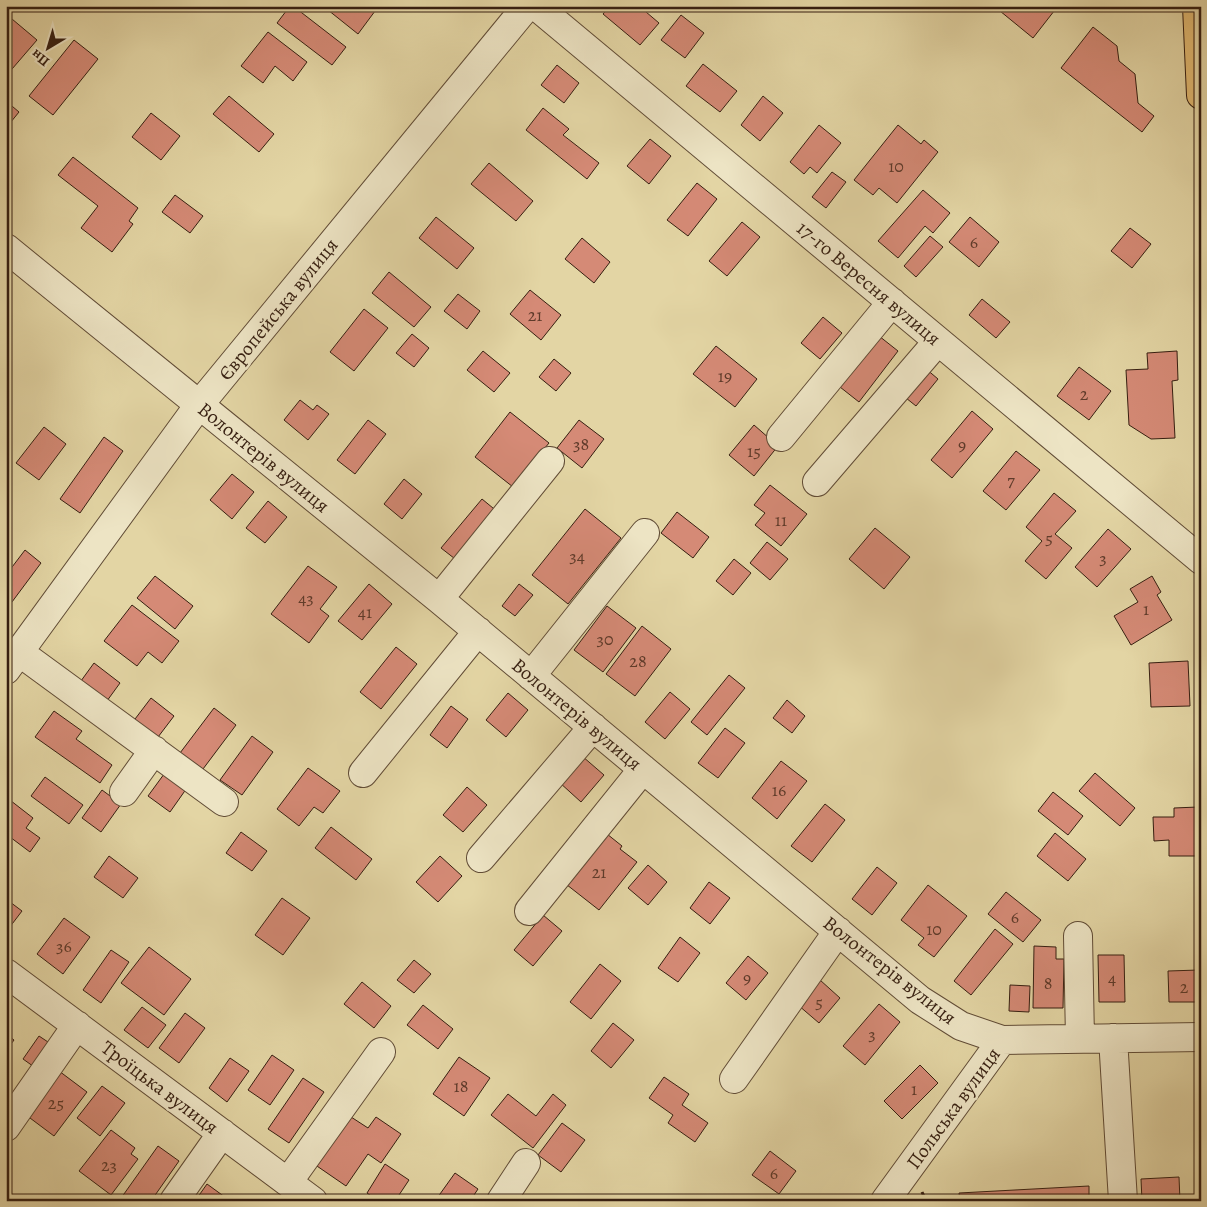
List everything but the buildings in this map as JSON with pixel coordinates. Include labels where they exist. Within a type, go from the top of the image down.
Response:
[{"type":"main road","points":[[1197,6],[1201,95]]},
{"type":"street","name":"Європейська вулиця","points":[[13,661],[199,405],[527,6]]},
{"type":"street","name":"17-го Вересня вулиця","points":[[536,6],[1201,560]]},
{"type":"street","name":"Волонтерів вулиця","points":[[6,248],[478,631],[920,1000],[961,1026],[1002,1040],[1201,1037]]},
{"type":"street","points":[[781,437],[892,302]]},
{"type":"street","points":[[817,482],[938,341]]},
{"type":"street","points":[[439,599],[550,461]]},
{"type":"street","points":[[531,676],[645,533]]},
{"type":"street","points":[[364,773],[478,631]]},
{"type":"street","points":[[13,661],[154,750],[224,802]]},
{"type":"street","points":[[482,858],[593,727]]},
{"type":"street","points":[[124,792],[154,750]]},
{"type":"street","points":[[529,911],[643,769]]},
{"type":"street","points":[[734,1079],[838,931]]},
{"type":"street","points":[[1078,936],[1080,1039]]},
{"type":"street","name":"Троїцька вулиця","points":[[6,973],[313,1201]]},
{"type":"street","points":[[6,1127],[76,1025]]},
{"type":"street","points":[[1113,1038],[1123,1201]]},
{"type":"street","name":"Польська вулиця","points":[[886,1201],[1002,1040]]},
{"type":"street","points":[[288,1182],[381,1052]]},
{"type":"street","points":[[174,1201],[222,1133]]},
{"type":"street","points":[[501,1201],[526,1163]]}]
